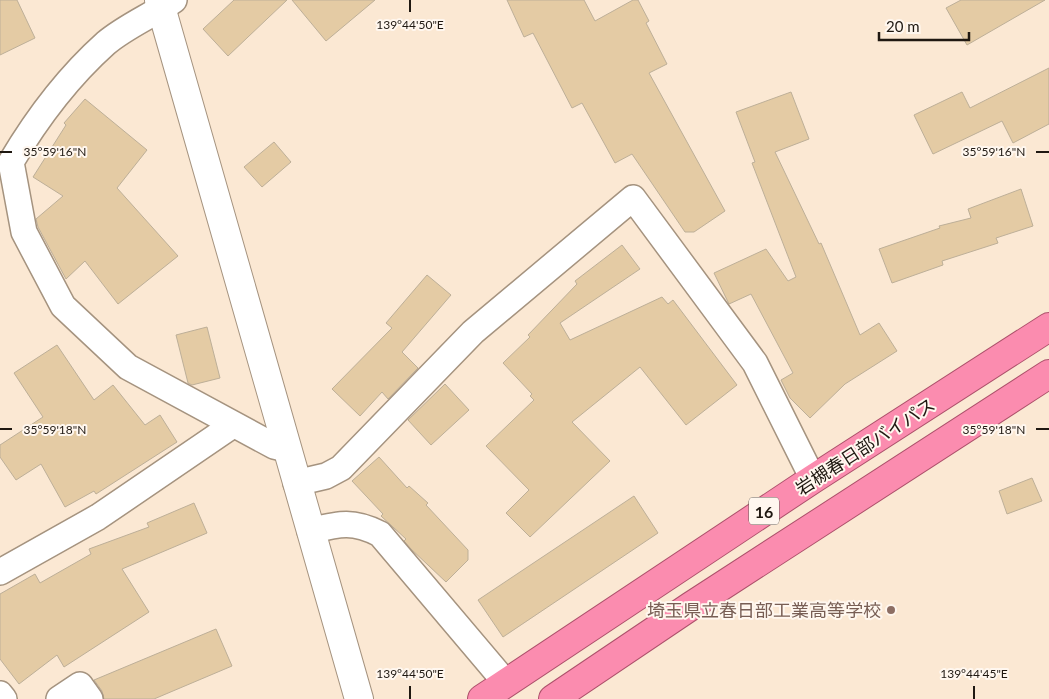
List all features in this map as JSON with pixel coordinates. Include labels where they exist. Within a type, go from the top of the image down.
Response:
[{"type":"highway","name":"岩槻春日部バイパス","points":[[482,699],[813,479],[1049,327]]},
{"type":"highway","name":"16","points":[[553,699],[691,606],[1049,374]]},
{"type":"street","points":[[287,449],[274,446],[233,425],[128,367],[63,306],[24,232],[6,159],[35,121],[107,42],[165,3],[287,449],[296,483],[359,699]]},
{"type":"street","points":[[296,483],[326,476],[341,468],[473,332],[633,198],[755,363],[813,479]]},
{"type":"street","points":[[0,572],[98,517],[233,425]]},
{"type":"street","points":[[310,531],[342,523],[362,525],[380,534],[506,683]]},
{"type":"street","points":[[58,699],[80,685],[90,699]]},
{"type":"street","points":[[0,694],[4,699]]},
{"type":"building","points":[[0,0],[17,0],[35,38],[0,55]]},
{"type":"building","points":[[234,0],[287,0],[228,56],[203,29]]},
{"type":"building","points":[[292,0],[375,0],[326,41]]},
{"type":"building","points":[[507,0],[584,0],[595,21],[633,0],[638,0],[649,21],[646,23],[667,64],[649,73],[725,211],[694,232],[685,232],[632,154],[615,163],[582,103],[572,108],[533,33],[524,37]]},
{"type":"building","points":[[961,0],[1045,0],[967,45],[946,8]]},
{"type":"building","points":[[1049,68],[1049,124],[1013,143],[1002,121],[933,154],[914,115],[962,92],[970,108]]},
{"type":"building","points":[[791,92],[809,139],[775,152],[819,244],[821,243],[860,335],[879,323],[897,351],[845,384],[810,418],[790,398],[781,380],[793,373],[751,294],[729,304],[714,273],[766,249],[788,281],[796,277],[752,163],[755,162],[736,112]]},
{"type":"building","points":[[85,99],[147,150],[117,188],[178,256],[118,304],[85,261],[66,279],[38,227],[36,219],[63,196],[33,177],[66,125],[64,123]]},
{"type":"building","points":[[274,142],[291,162],[262,187],[244,167]]},
{"type":"building","points":[[1021,189],[1033,226],[996,238],[998,243],[942,261],[943,265],[892,283],[879,249],[940,228],[939,226],[971,218],[968,209]]},
{"type":"building","points":[[622,245],[640,269],[560,323],[570,340],[662,297],[668,304],[673,300],[737,385],[686,425],[640,367],[572,422],[610,461],[530,537],[506,513],[529,490],[486,446],[534,400],[530,396],[532,394],[503,363],[530,337],[528,335],[577,284],[575,281]]},
{"type":"building","points":[[427,275],[451,295],[402,352],[418,368],[388,399],[382,392],[360,416],[332,389],[392,328],[386,323]]},
{"type":"building","points":[[207,327],[220,378],[192,385],[188,383],[176,335]]},
{"type":"building","points":[[57,345],[94,400],[113,385],[145,425],[160,415],[177,442],[96,494],[94,491],[65,507],[41,464],[16,480],[0,457],[0,445],[43,417],[14,373]]},
{"type":"building","points":[[445,384],[469,410],[431,445],[408,420]]},
{"type":"building","points":[[379,457],[407,488],[409,486],[428,503],[426,505],[468,550],[468,560],[446,582],[411,549],[404,541],[406,539],[381,516],[383,514],[352,481]]},
{"type":"building","points":[[1032,478],[1042,501],[1007,514],[999,491]]},
{"type":"building","points":[[634,496],[658,533],[503,637],[478,600]]},
{"type":"building","points":[[194,503],[207,533],[122,569],[149,612],[64,667],[57,655],[19,684],[0,659],[0,594],[35,574],[40,583],[91,554],[89,549],[149,527],[147,523]]},
{"type":"building","points":[[216,629],[232,666],[154,699],[104,699],[102,691],[94,680]]},
{"type":"place","name":"埼玉県立春日部工業高等学校","points":[[891,610]]}]
